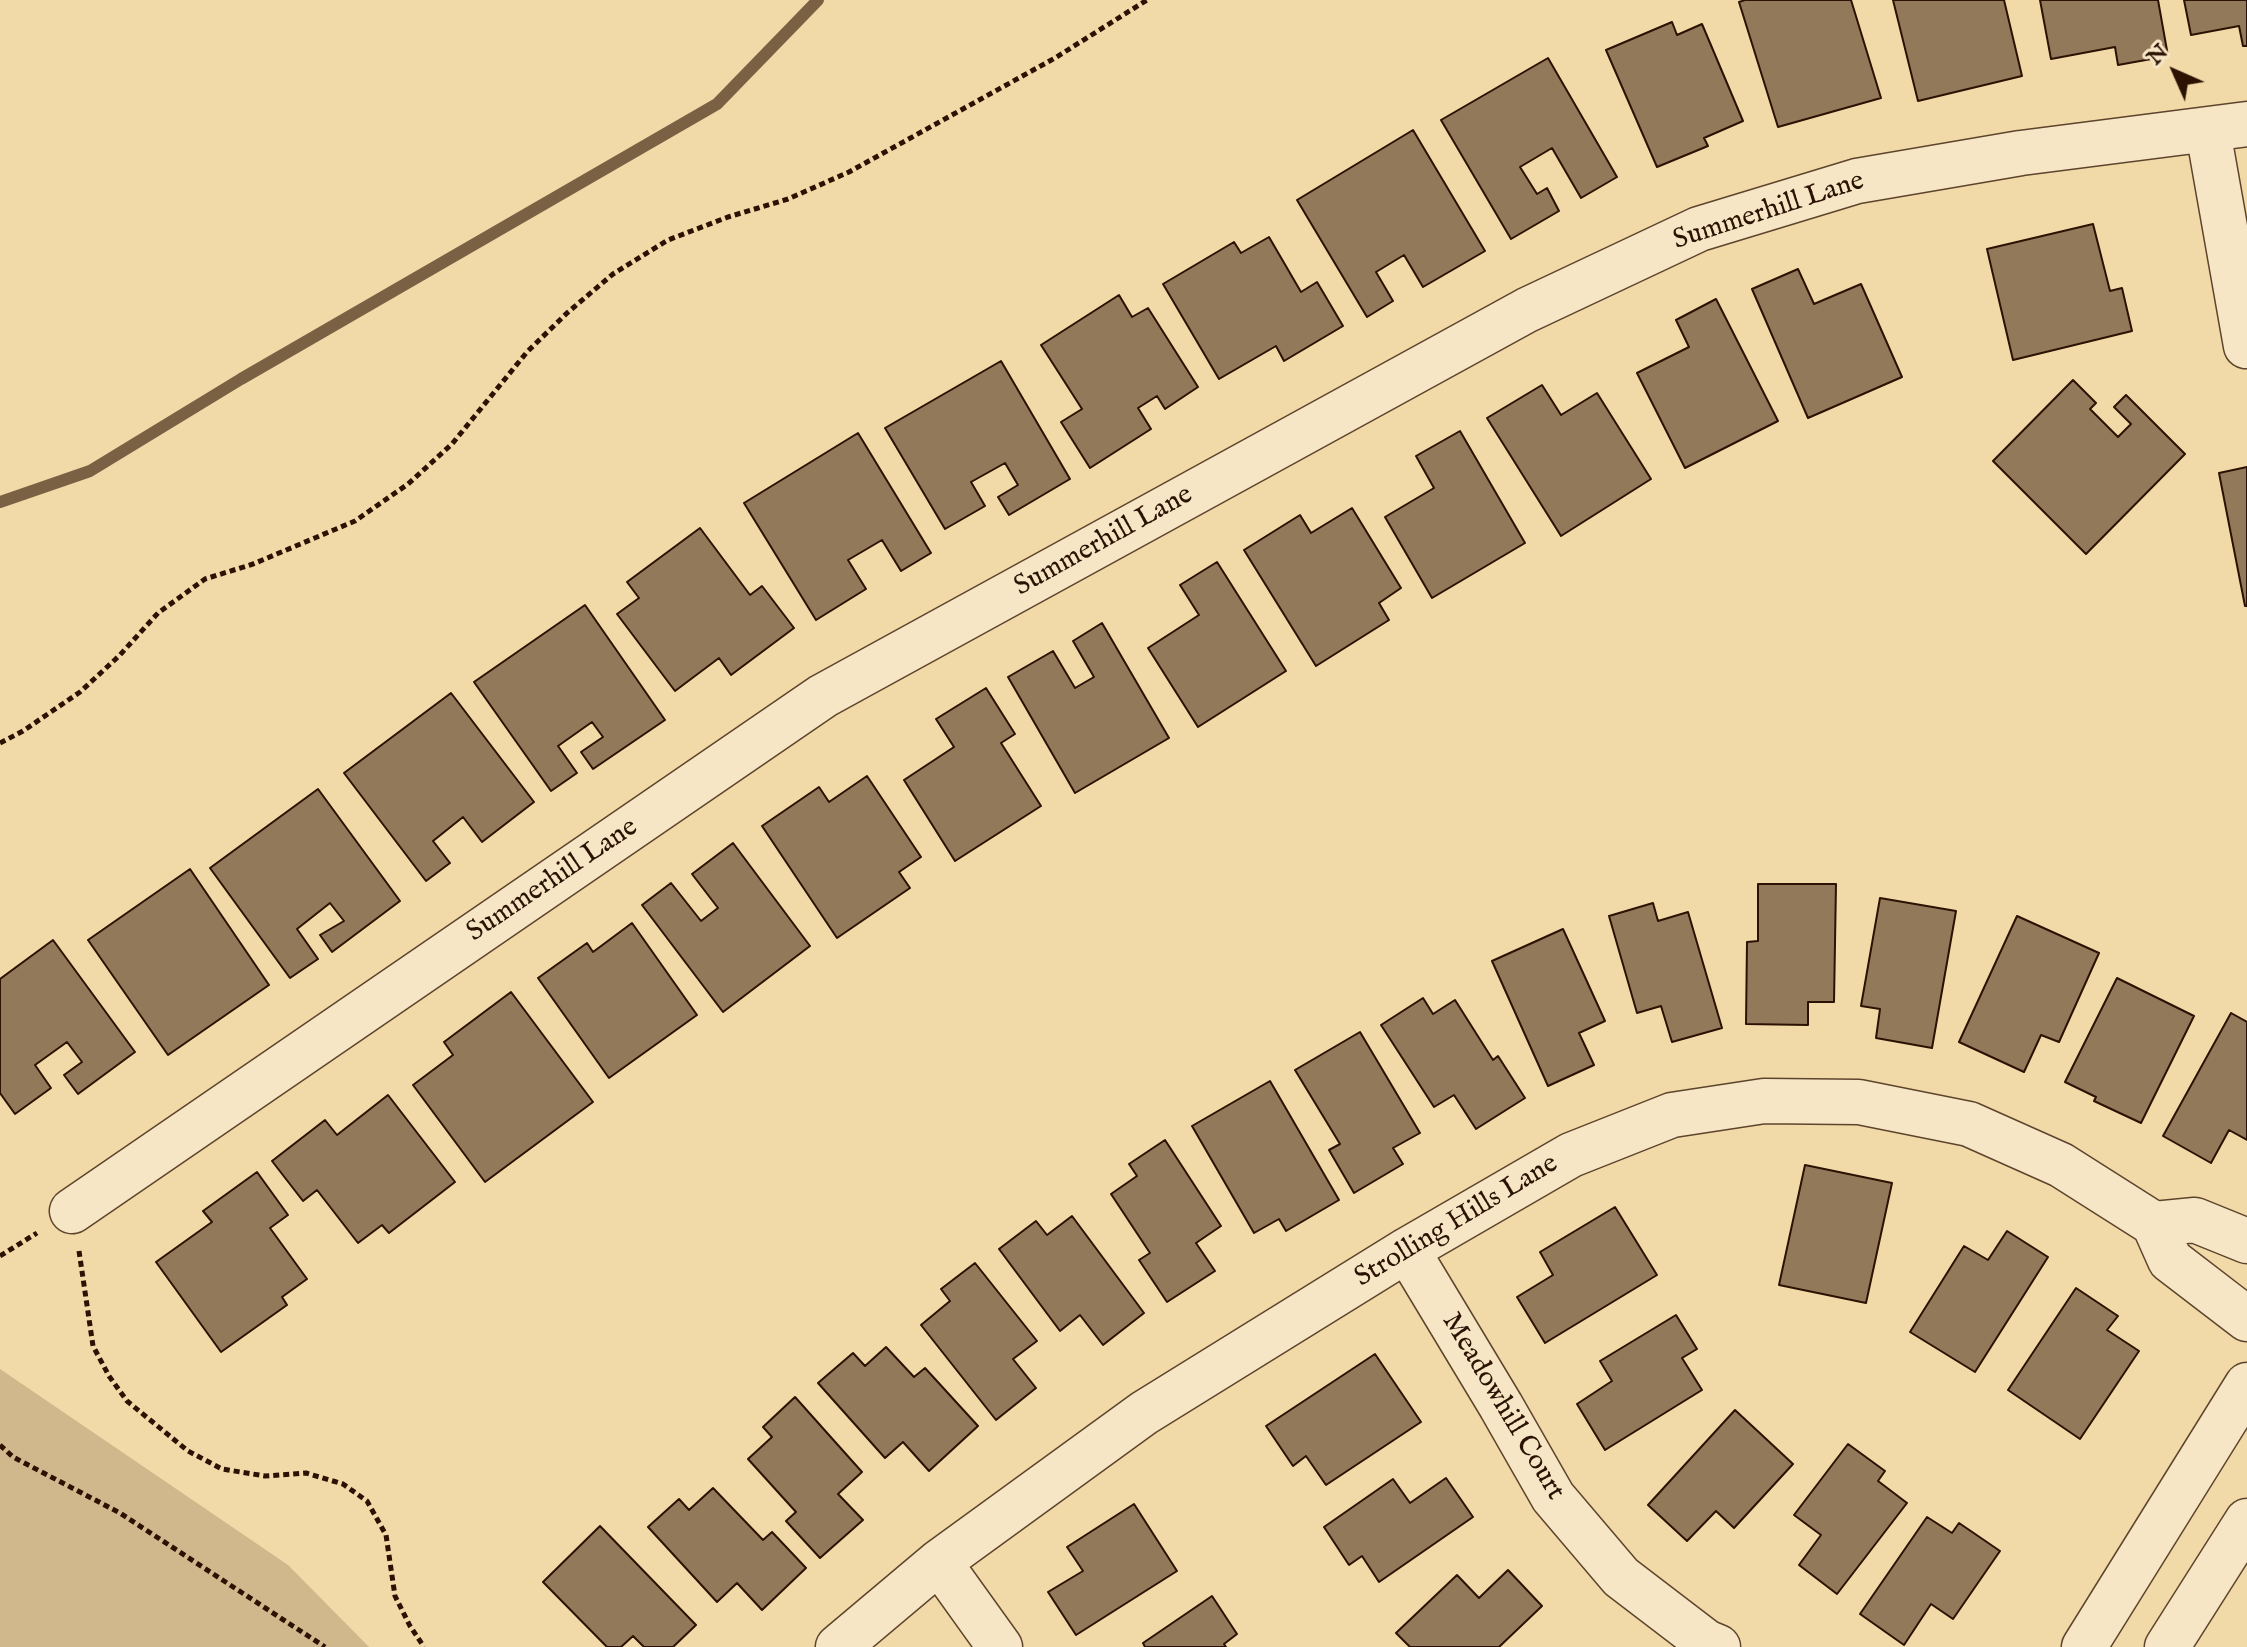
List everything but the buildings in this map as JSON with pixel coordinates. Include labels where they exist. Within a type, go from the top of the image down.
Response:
[{"type":"street","points":[[2228,127],[2246,346]]},
{"type":"street","name":"Summerhill Lane","points":[[72,1211],[823,696],[1527,310],[1699,229],[1857,181],[2021,153],[2228,127]]},
{"type":"street","name":"Strolling Hills Lane","points":[[838,1647],[939,1562],[1144,1413],[1407,1250],[1571,1155],[1672,1115],[1764,1101],[1859,1102],[1969,1124],[2061,1165],[2154,1224]]},
{"type":"street","points":[[2247,1241],[2195,1220],[2154,1224],[2170,1260],[2247,1319]]},
{"type":"street","name":"Meadowhill Court","points":[[1407,1250],[1553,1497],[1621,1577],[1706,1642],[1718,1647]]},
{"type":"street","points":[[2084,1647],[2247,1385]]},
{"type":"street","points":[[2167,1647],[2247,1521]]},
{"type":"street","points":[[939,1562],[1000,1647]]},
{"type":"path","points":[[0,743],[80,692],[119,656],[158,613],[205,579],[253,564],[355,521],[408,484],[452,444],[527,352],[613,274],[668,240],[788,199],[849,172],[1055,58],[1147,0]]},
{"type":"path","points":[[0,1256],[72,1211],[93,1346],[127,1401],[188,1451],[222,1469],[265,1476],[306,1473],[343,1484],[367,1501],[386,1535],[395,1596],[424,1647]]},
{"type":"path","points":[[0,1445],[13,1457],[120,1513],[325,1647]]},
{"type":"shaded area","points":[[0,1369],[288,1565],[369,1647],[0,1647]]},
{"type":"waterway","points":[[0,502],[90,471],[241,379],[717,104],[818,0]]}]
